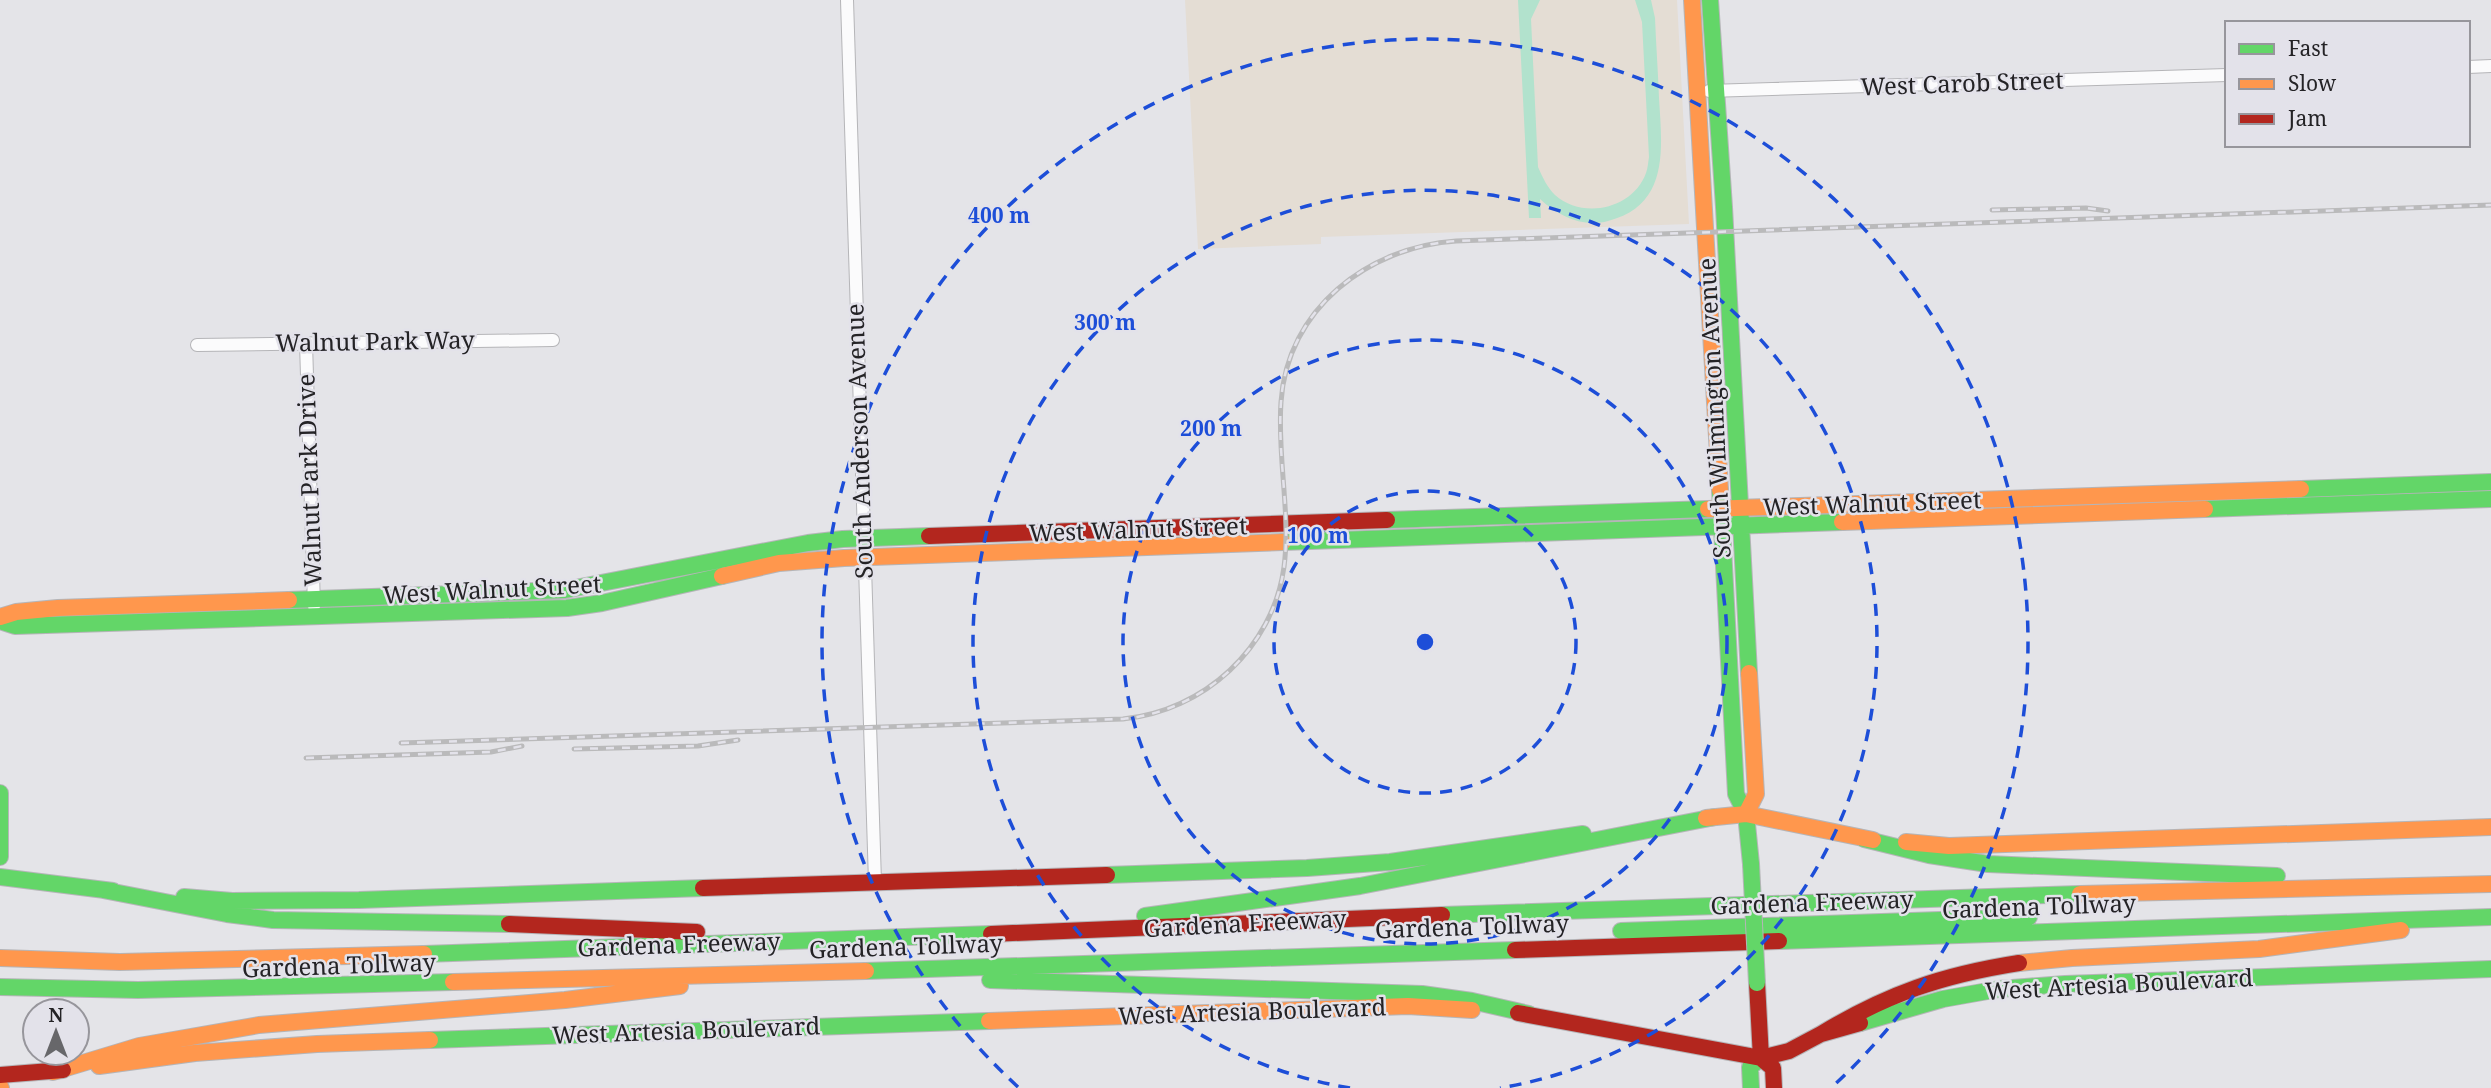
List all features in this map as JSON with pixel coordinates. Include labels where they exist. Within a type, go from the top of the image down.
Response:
[{"type":"main road","name":"South Wilmington Avenue","points":[[1692,0],[1736,794],[1746,814],[1751,864],[1761,1058],[1773,1068],[1774,1088]]},
{"type":"main road","name":"South Wilmington Avenue","points":[[1710,0],[1756,794],[1746,814]]},
{"type":"main road","name":"West Walnut Street","points":[[0,619],[16,612],[58,608],[565,590],[599,586],[768,548],[798,543],[863,539],[2488,482]]},
{"type":"main road","name":"West Walnut Street","points":[[0,619],[15,626],[567,608],[602,603],[779,563],[864,557],[2488,499]]},
{"type":"main road","points":[[0,793],[0,858]]},
{"type":"main road","points":[[103,890],[232,901],[373,900],[1290,869],[1381,863],[1746,814],[1929,855],[1989,864],[2487,887]]},
{"type":"main road","points":[[973,934],[1167,914],[1394,882],[1715,817]]},
{"type":"main road","points":[[1864,839],[1949,846],[2491,827]]},
{"type":"main road","points":[[0,877],[74,884],[227,914],[273,920],[613,927],[818,940]]},
{"type":"main road","name":"Gardena Freeway","points":[[0,958],[120,962],[203,960],[2158,891],[2487,887]]},
{"type":"main road","name":"Gardena Tollway","points":[[203,960],[231,970],[245,970],[2487,887]]},
{"type":"main road","points":[[1821,1034],[1892,995],[1937,980],[1998,966],[2072,958],[2260,948],[2356,938],[2488,912]]},
{"type":"main road","name":"Gardena Freeway","points":[[0,987],[138,990],[934,969],[2488,912]]},
{"type":"main road","name":"Gardena Tollway","points":[[397,982],[421,972],[1947,920],[2488,912]]},
{"type":"main road","points":[[934,969],[962,980],[1075,981],[1199,988],[1422,994],[1472,1000],[1529,1014]]},
{"type":"main road","name":"West Artesia Boulevard","points":[[0,1075],[53,1072],[163,1056],[317,1044],[1408,1006],[1529,1014],[1761,1058],[1789,1051],[1821,1034],[1943,999],[1999,989],[2065,984],[2491,969]]},
{"type":"main road","points":[[53,1072],[139,1046],[259,1025],[565,1000],[811,971]]},
{"type":"main road","name":"South Wilmington Avenue","points":[[1751,1088],[1750,1067],[1761,1058]]},
{"type":"street","name":"South Anderson Avenue","points":[[847,0],[875,882]]},
{"type":"street","points":[[2470,67],[2491,66]]},
{"type":"street","name":"West Carob Street","points":[[1697,92],[2225,75]]},
{"type":"street","name":"Walnut Park Way","points":[[197,345],[553,340]]},
{"type":"street","name":"Walnut Park Drive","points":[[306,343],[314,617]]},
{"type":"street","points":[[2488,482],[2488,499]]},
{"type":"street","points":[[2134,494],[2136,512]]},
{"type":"street","points":[[2087,496],[2088,513]]},
{"type":"street","points":[[2037,498],[2037,515]]},
{"type":"street","points":[[1980,500],[1981,517]]},
{"type":"street","points":[[1937,501],[1938,519]]},
{"type":"street","points":[[1881,503],[1881,521]]},
{"type":"shaded area","points":[[1185,0],[1677,0],[1689,224],[1321,237],[1321,244],[1198,249]]},
{"type":"green space","points":[[1518,0],[1540,0],[1531,19],[1538,167],[1547,186],[1555,195],[1566,203],[1593,209],[1606,207],[1630,195],[1640,185],[1647,171],[1649,157],[1642,22],[1635,0],[1651,0],[1655,18],[1661,155],[1652,188],[1643,202],[1628,213],[1599,223],[1580,222],[1555,211],[1540,199],[1541,218],[1529,218]]},
{"type":"railway","points":[[401,743],[1123,719],[1153,713],[1181,703],[1207,689],[1250,649],[1266,624],[1277,596],[1286,547],[1281,402],[1287,369],[1298,338],[1316,312],[1338,289],[1364,270],[1392,256],[1423,246],[1456,241],[2491,205]]},
{"type":"railway","points":[[1992,210],[2086,208],[2108,211]]},
{"type":"railway","points":[[574,749],[698,746],[738,740]]},
{"type":"railway","points":[[306,758],[491,752],[522,746]]},
{"type":"traffic: fast","points":[[1710,0],[1749,673]]},
{"type":"traffic: fast","points":[[2301,489],[2491,482]]},
{"type":"traffic: fast","points":[[1720,490],[1736,794],[1746,814],[1751,864]]},
{"type":"traffic: fast","points":[[2205,509],[2491,499]]},
{"type":"traffic: fast","points":[[1387,520],[1708,509]]},
{"type":"traffic: fast","points":[[1283,542],[1842,522]]},
{"type":"traffic: fast","points":[[289,600],[565,590],[808,543],[929,536]]},
{"type":"traffic: fast","points":[[0,621],[15,626],[567,608],[602,603],[722,576]]},
{"type":"traffic: fast","points":[[0,793],[0,857]]},
{"type":"traffic: fast","points":[[1145,916],[1360,886],[1715,817]]},
{"type":"traffic: fast","points":[[1107,875],[1307,868],[1390,862],[1583,834]]},
{"type":"traffic: fast","points":[[1864,839],[1929,855],[1988,864],[2277,876]]},
{"type":"traffic: fast","points":[[1751,864],[1757,983]]},
{"type":"traffic: fast","points":[[0,877],[113,891]]},
{"type":"traffic: fast","points":[[184,897],[232,901],[359,900],[703,888]]},
{"type":"traffic: fast","points":[[103,890],[273,920],[509,924]]},
{"type":"traffic: fast","points":[[1442,915],[2080,894]]},
{"type":"traffic: fast","points":[[1621,931],[2029,917]]},
{"type":"traffic: fast","points":[[1779,941],[2491,917]]},
{"type":"traffic: fast","points":[[424,954],[991,934]]},
{"type":"traffic: fast","points":[[866,971],[1515,950]]},
{"type":"traffic: fast","points":[[1860,1023],[1943,999],[1999,989],[2065,984],[2491,969]]},
{"type":"traffic: fast","points":[[990,980],[1422,994],[1472,1001],[1529,1014]]},
{"type":"traffic: fast","points":[[0,987],[138,990],[453,982]]},
{"type":"traffic: fast","points":[[430,1040],[989,1021]]},
{"type":"traffic: fast","points":[[1751,1088],[1750,1067],[1761,1058]]},
{"type":"traffic: slow","points":[[1692,0],[1720,490]]},
{"type":"traffic: slow","points":[[1708,509],[2301,489]]},
{"type":"traffic: slow","points":[[1842,522],[2205,509]]},
{"type":"traffic: slow","points":[[722,576],[779,563],[844,558],[1283,542]]},
{"type":"traffic: slow","points":[[0,617],[16,612],[58,608],[289,600]]},
{"type":"traffic: slow","points":[[1746,814],[1756,794],[1749,673]]},
{"type":"traffic: slow","points":[[1706,818],[1746,814],[1873,840]]},
{"type":"traffic: slow","points":[[1906,842],[1949,846],[2491,827]]},
{"type":"traffic: slow","points":[[2080,894],[2491,884]]},
{"type":"traffic: slow","points":[[2019,963],[2259,949],[2401,930]]},
{"type":"traffic: slow","points":[[0,958],[120,962],[424,954]]},
{"type":"traffic: slow","points":[[453,982],[866,971]]},
{"type":"traffic: slow","points":[[53,1072],[139,1046],[259,1025],[565,1000],[680,986]]},
{"type":"traffic: slow","points":[[989,1021],[1408,1006],[1472,1010]]},
{"type":"traffic: slow","points":[[99,1066],[195,1053],[317,1044],[430,1040]]},
{"type":"traffic: jam","points":[[929,536],[1387,520]]},
{"type":"traffic: jam","points":[[703,888],[1107,875]]},
{"type":"traffic: jam","points":[[991,934],[1442,915]]},
{"type":"traffic: jam","points":[[509,924],[697,932]]},
{"type":"traffic: jam","points":[[1515,950],[1779,941]]},
{"type":"traffic: jam","points":[[1821,1034],[1869,1008],[1916,988],[1940,980],[2019,963]]},
{"type":"traffic: jam","points":[[1757,983],[1761,1058],[1773,1068],[1774,1088]]},
{"type":"traffic: jam","points":[[1518,1013],[1761,1058],[1789,1051],[1821,1034],[1860,1023]]},
{"type":"traffic: jam","points":[[0,1075],[63,1070]]}]
